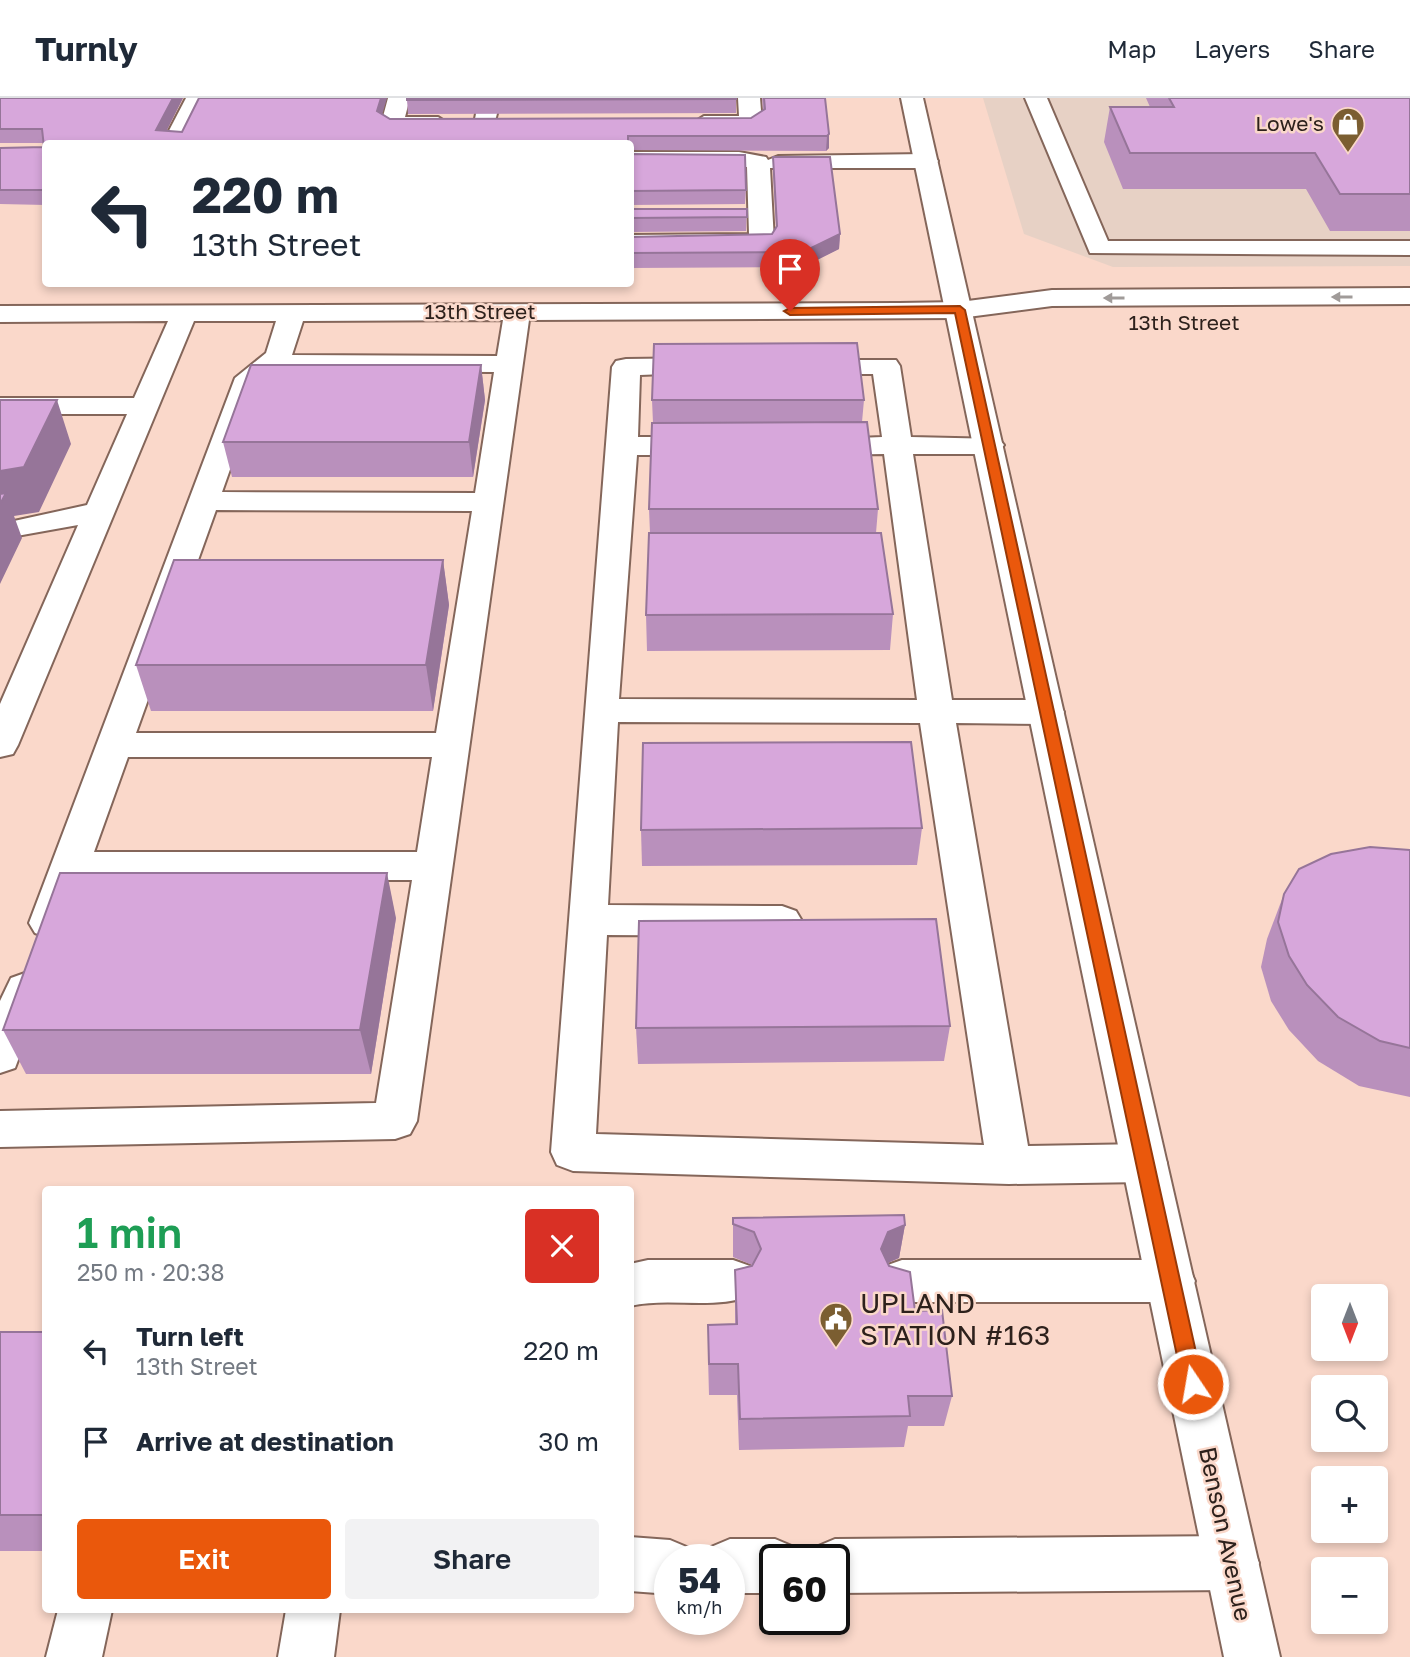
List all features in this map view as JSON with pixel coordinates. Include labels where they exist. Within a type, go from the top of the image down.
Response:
[{"type":"main road","points":[[175,140],[197,98]]},
{"type":"main road","points":[[381,140],[392,124],[400,98]]},
{"type":"main road","points":[[485,124],[490,98]]},
{"type":"main road","points":[[677,123],[751,123],[749,98]]},
{"type":"main road","name":"Benson Avenue","points":[[912,98],[1252,1657]]},
{"type":"main road","points":[[1036,98],[1099,247],[1410,248]]},
{"type":"main road","points":[[392,124],[511,124]]},
{"type":"main road","points":[[634,159],[739,159],[758,174],[762,241],[634,242]]},
{"type":"main road","points":[[733,185],[758,174],[926,161]]},
{"type":"main road","points":[[735,214],[761,214]]},
{"type":"main road","points":[[91,313],[103,287]]},
{"type":"main road","name":"13th Street","points":[[0,313],[960,310],[1052,298],[1410,296]]},
{"type":"main road","name":"13th Street","points":[[960,310],[1060,324]]},
{"type":"main road","points":[[0,1129],[395,1121],[452,745],[464,572],[488,502],[517,312]]},
{"type":"main road","points":[[0,746],[184,313]]},
{"type":"main road","points":[[0,1056],[114,745],[191,574],[204,502],[249,378],[278,357],[292,313]]},
{"type":"main road","points":[[269,363],[509,364]]},
{"type":"main road","points":[[736,366],[626,367],[623,446],[628,557],[601,710],[573,1152],[1009,1166],[1145,1163]]},
{"type":"main road","points":[[777,366],[886,366],[900,446],[900,556],[936,711],[1009,1166]]},
{"type":"main road","points":[[0,405],[143,405]]},
{"type":"main road","points":[[789,446],[989,445]]},
{"type":"main road","points":[[623,446],[734,446]]},
{"type":"main road","points":[[204,502],[488,502]]},
{"type":"main road","points":[[0,530],[15,530],[98,512]]},
{"type":"main road","points":[[601,710],[1047,712]]},
{"type":"main road","points":[[114,745],[452,745]]},
{"type":"main road","points":[[70,866],[434,866]]},
{"type":"main road","points":[[587,920],[819,921]]},
{"type":"main road","points":[[928,922],[969,922]]},
{"type":"main road","points":[[634,1284],[648,1281],[733,1281]]},
{"type":"main road","points":[[902,1281],[1171,1281]]},
{"type":"main road","points":[[850,1566],[1232,1563]]},
{"type":"main road","points":[[634,1564],[654,1566]]},
{"type":"main road","points":[[74,1657],[84,1613]]},
{"type":"main road","points":[[306,1657],[313,1613]]},
{"type":"shaded area","points":[[983,98],[1410,98],[1410,266],[1113,267],[1024,234]]},
{"type":"building","points":[[0,98],[173,98],[156,130],[182,132],[199,98],[381,98],[377,111],[390,119],[751,118],[765,109],[764,98],[825,98],[829,134],[628,136],[628,140],[43,140],[42,129],[0,129]]},
{"type":"building","points":[[736,98],[736,99],[407,100]]},
{"type":"building","name":"Lowe's","points":[[1169,98],[1410,98],[1410,194],[1340,194],[1315,153],[1130,153],[1110,107],[1174,107]]},
{"type":"building","points":[[42,147],[42,190],[0,190],[0,148]]},
{"type":"building","points":[[634,154],[745,155],[746,190],[634,191]]},
{"type":"building","points":[[773,157],[830,157],[840,234],[803,252],[634,253],[634,237],[772,234],[777,226]]},
{"type":"building","points":[[634,209],[747,209],[747,217],[634,218]]},
{"type":"building","points":[[857,343],[864,400],[652,400],[654,344]]},
{"type":"building","points":[[251,365],[481,365],[469,442],[223,442]]},
{"type":"building","points":[[0,400],[57,400],[24,467],[0,471]]},
{"type":"building","points":[[867,422],[878,509],[649,509],[652,423]]},
{"type":"building","points":[[649,533],[881,533],[893,614],[646,615]]},
{"type":"building","points":[[174,560],[443,560],[426,665],[136,665]]},
{"type":"building","points":[[911,742],[922,828],[641,830],[643,743]]},
{"type":"building","points":[[1370,847],[1410,850],[1410,1048],[1380,1041],[1338,1017],[1307,985],[1289,956],[1278,922],[1284,894],[1299,869],[1331,854]]},
{"type":"building","points":[[60,873],[387,873],[360,1030],[3,1030]]},
{"type":"building","points":[[936,919],[950,1026],[636,1028],[639,921]]},
{"type":"building","name":"UPLAND STATION #163","points":[[904,1215],[905,1225],[888,1232],[881,1249],[889,1266],[910,1272],[915,1311],[942,1310],[952,1396],[908,1396],[910,1416],[740,1419],[738,1364],[709,1364],[708,1325],[737,1324],[735,1270],[752,1266],[761,1249],[754,1232],[733,1224],[733,1218]]},
{"type":"building","points":[[0,1332],[42,1332],[42,1515],[0,1515]]},
{"type":"place","name":"Lowe's","points":[[1348,154]]},
{"type":"place","name":"UPLAND STATION #163","points":[[836,1349]]},
{"type":"route","points":[[790,311],[960,310],[1193,1384]]}]
